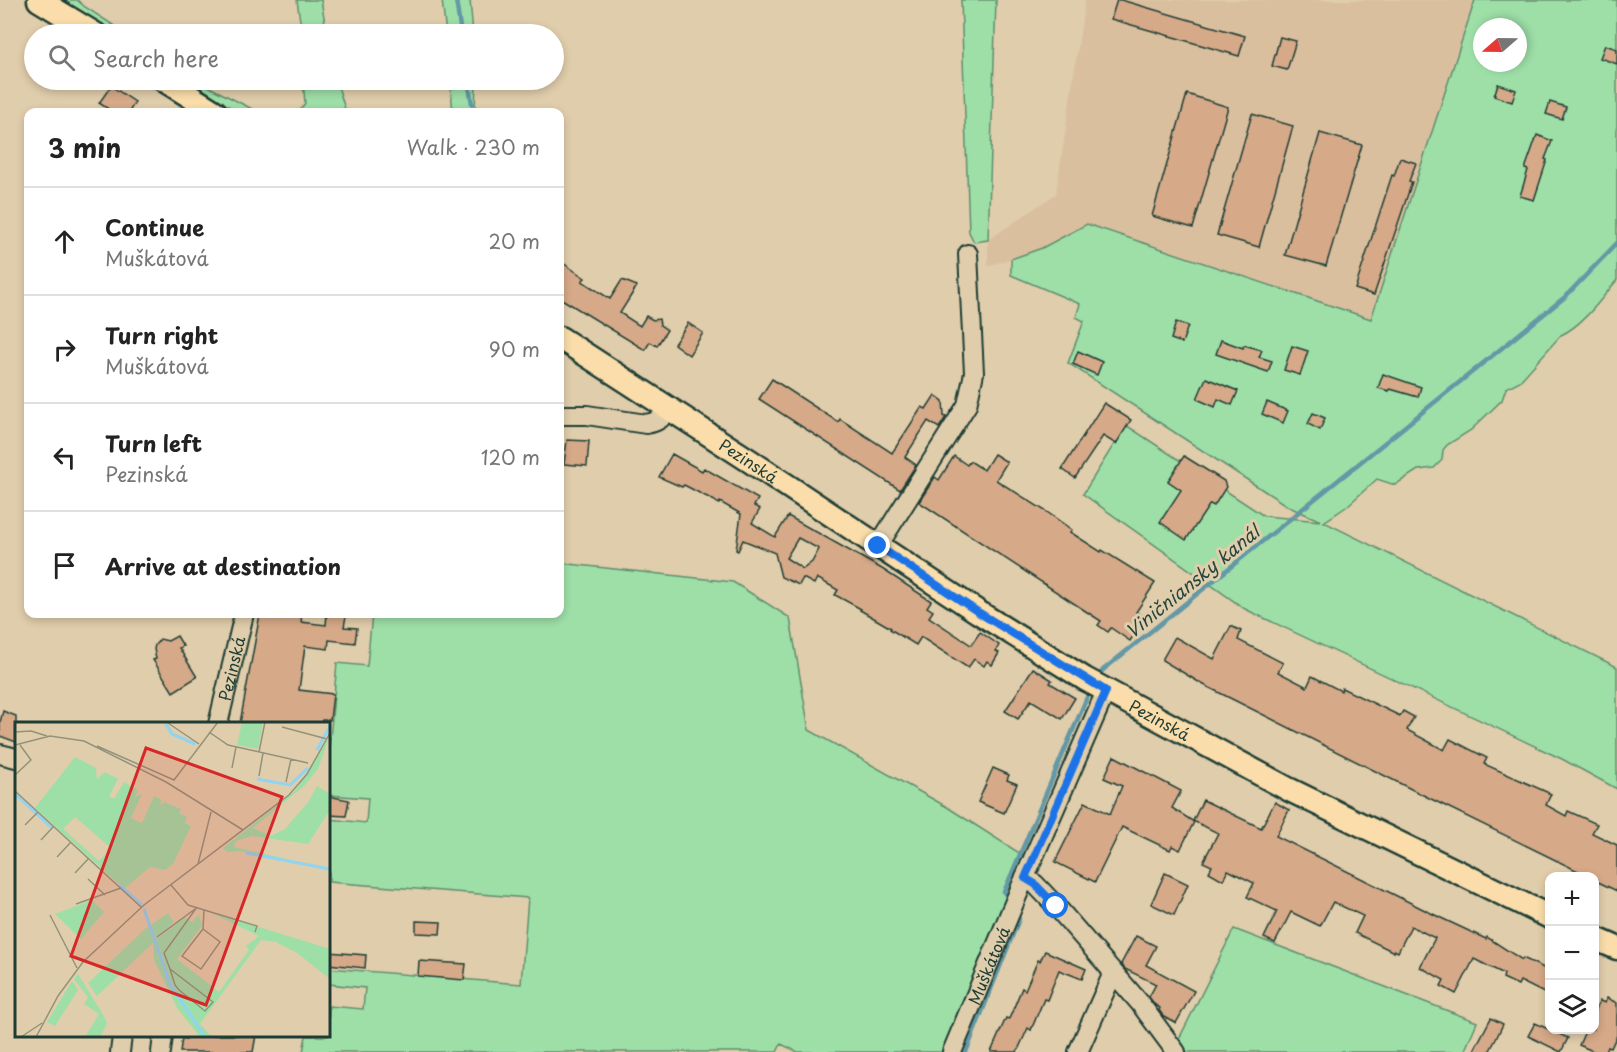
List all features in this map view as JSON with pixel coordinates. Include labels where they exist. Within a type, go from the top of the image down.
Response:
[{"type":"main road","points":[[39,0],[79,24]]},
{"type":"main road","points":[[180,90],[209,108]]},
{"type":"main road","name":"Pezinská","points":[[564,341],[1096,685],[1288,789],[1545,915]]},
{"type":"main road","points":[[1599,940],[1617,948]]},
{"type":"street","points":[[878,546],[967,405],[974,373],[968,254]]},
{"type":"street","points":[[564,415],[587,415],[646,424],[662,418],[669,410]]},
{"type":"street","name":"Pezinská","points":[[218,722],[243,618]]},
{"type":"street","name":"Muškátová","points":[[952,1052],[1025,878],[1096,685]]},
{"type":"street","points":[[0,754],[15,758]]},
{"type":"street","points":[[1025,878],[1035,884],[1056,906],[1139,1002],[1176,1052]]},
{"type":"street","points":[[1078,1052],[1113,973]]},
{"type":"street","points":[[120,1052],[122,1037]]},
{"type":"street","points":[[161,1052],[163,1037]]},
{"type":"shaded area","points":[[1085,0],[1475,0],[1371,320],[1087,224],[1042,248],[988,266],[988,240],[1056,194]]},
{"type":"green space","points":[[59,0],[77,0],[111,24],[98,24]]},
{"type":"green space","points":[[297,0],[321,0],[325,24],[301,24]]},
{"type":"green space","points":[[442,0],[470,0],[472,24],[445,24]]},
{"type":"green space","points":[[961,0],[996,0],[988,240],[974,242],[969,232]]},
{"type":"green space","points":[[1475,0],[1617,0],[1617,280],[1591,311],[1577,325],[1561,335],[1520,381],[1506,388],[1502,400],[1471,430],[1447,445],[1443,450],[1442,460],[1434,468],[1418,470],[1395,485],[1377,479],[1346,507],[1324,522],[1617,667],[1617,789],[1562,759],[1245,609],[1083,494],[1126,425],[1264,516],[1321,521],[1289,507],[1068,363],[1084,321],[1076,317],[1080,304],[1011,275],[1011,259],[1042,248],[1087,224],[1371,319]]},
{"type":"green space","points":[[202,90],[215,90],[250,108],[231,108]]},
{"type":"green space","points":[[304,90],[339,90],[345,108],[302,108],[305,103]]},
{"type":"green space","points":[[451,90],[476,90],[475,108],[453,108]]},
{"type":"green space","points":[[564,563],[733,582],[790,618],[809,730],[947,807],[1024,856],[943,1052],[798,1052],[781,1044],[777,1052],[303,1052],[306,1037],[330,1037],[330,1006],[363,1009],[365,988],[330,984],[330,968],[521,984],[528,898],[330,882],[330,819],[366,823],[368,798],[330,795],[330,738],[337,663],[367,666],[372,618],[564,618]]},
{"type":"green space","points":[[1234,929],[1477,1022],[1464,1052],[1185,1052],[1177,1043]]},
{"type":"building","points":[[1117,0],[1245,36],[1239,56],[1111,19]]},
{"type":"building","points":[[1280,37],[1296,41],[1287,70],[1272,66]]},
{"type":"building","points":[[1605,45],[1617,49],[1617,64],[1600,58]]},
{"type":"building","points":[[1498,84],[1516,90],[1512,102],[1494,96]]},
{"type":"building","points":[[108,90],[117,90],[135,102],[131,108],[107,108],[99,103]]},
{"type":"building","points":[[1187,94],[1228,107],[1193,228],[1152,216]]},
{"type":"building","points":[[1550,102],[1566,107],[1562,119],[1546,114]]},
{"type":"building","points":[[1252,114],[1293,126],[1259,247],[1217,235]]},
{"type":"building","points":[[1320,133],[1362,145],[1326,266],[1285,255]]},
{"type":"building","points":[[1537,135],[1552,141],[1534,200],[1520,196],[1528,170],[1525,169]]},
{"type":"building","points":[[1400,158],[1416,163],[1409,181],[1412,182],[1374,295],[1355,289],[1392,175],[1394,176]]},
{"type":"building","points":[[564,264],[585,278],[582,281],[610,299],[622,280],[637,286],[620,313],[640,326],[646,316],[653,320],[659,319],[660,325],[667,330],[657,346],[650,342],[645,350],[564,300]]},
{"type":"building","points":[[1176,322],[1188,326],[1182,343],[1171,339]]},
{"type":"building","points":[[688,323],[703,333],[689,355],[674,344]]},
{"type":"building","points":[[1221,340],[1243,348],[1244,345],[1262,350],[1259,357],[1272,361],[1268,372],[1216,354]]},
{"type":"building","points":[[1292,346],[1308,351],[1300,375],[1284,370]]},
{"type":"building","points":[[1078,351],[1102,362],[1097,375],[1073,364]]},
{"type":"building","points":[[1383,374],[1421,387],[1418,397],[1378,388]]},
{"type":"building","points":[[1206,378],[1238,391],[1232,405],[1218,399],[1215,407],[1197,399]]},
{"type":"building","points":[[772,379],[838,422],[840,419],[892,453],[922,407],[926,409],[935,395],[943,401],[946,417],[939,428],[928,421],[905,457],[916,465],[900,490],[759,399]]},
{"type":"building","points":[[1267,402],[1288,411],[1283,423],[1262,414]]},
{"type":"building","points":[[1104,403],[1131,420],[1116,444],[1103,436],[1075,478],[1062,469]]},
{"type":"building","points":[[1313,413],[1325,418],[1320,430],[1308,424]]},
{"type":"building","points":[[567,440],[589,441],[587,466],[564,464]]},
{"type":"building","points":[[672,454],[702,471],[704,468],[758,499],[754,506],[760,509],[752,523],[775,537],[788,516],[882,569],[931,601],[927,607],[933,611],[929,617],[971,645],[980,632],[999,645],[996,651],[999,653],[992,665],[987,661],[984,666],[974,659],[968,668],[921,637],[916,645],[835,595],[838,590],[817,578],[814,584],[803,578],[799,585],[781,577],[775,553],[743,540],[738,551],[736,550],[741,514],[684,485],[682,487],[659,477]],"holes":[[[798,538],[819,549],[812,562],[803,569],[786,558]]]},
{"type":"building","points":[[994,454],[1007,462],[996,480],[1047,512],[1072,530],[1070,532],[1155,583],[1136,612],[1142,616],[1139,620],[1142,622],[1130,641],[1111,628],[1108,632],[1098,625],[1101,621],[919,502],[935,477],[939,480],[954,456],[967,465],[970,461],[984,470]]},
{"type":"building","points":[[1184,456],[1224,481],[1226,487],[1214,506],[1210,504],[1186,540],[1160,522],[1181,490],[1168,481]]},
{"type":"building","points":[[259,618],[302,618],[301,622],[326,625],[327,618],[346,618],[344,627],[357,628],[355,643],[329,640],[328,649],[305,646],[299,690],[333,694],[330,720],[321,722],[240,722]]},
{"type":"building","points":[[1231,626],[1241,631],[1238,640],[1283,663],[1278,672],[1307,687],[1312,676],[1400,716],[1403,711],[1414,717],[1407,730],[1444,750],[1450,739],[1487,758],[1484,764],[1551,794],[1546,805],[1566,816],[1568,811],[1597,824],[1592,833],[1617,845],[1617,891],[1599,882],[1599,872],[1580,872],[1202,684],[1162,660],[1175,637],[1214,659]]},
{"type":"building","points":[[177,636],[183,646],[179,648],[197,677],[173,692],[153,660],[156,659],[155,645],[160,639],[168,641]]},
{"type":"building","points":[[1033,668],[1052,680],[1050,683],[1075,698],[1062,719],[1031,700],[1018,719],[1005,711]]},
{"type":"building","points":[[3,711],[16,716],[15,742],[0,736]]},
{"type":"building","points":[[1114,756],[1181,791],[1172,808],[1194,822],[1180,850],[1172,846],[1170,850],[1122,827],[1095,882],[1055,862],[1085,802],[1110,814],[1122,786],[1104,778]]},
{"type":"building","points":[[993,768],[1009,775],[1007,780],[1017,784],[1004,813],[978,802]]},
{"type":"building","points":[[330,796],[349,800],[346,816],[330,815]]},
{"type":"building","points":[[1203,800],[1261,828],[1275,802],[1289,810],[1276,836],[1439,917],[1486,939],[1487,937],[1522,960],[1523,958],[1545,969],[1545,994],[1520,981],[1518,985],[1503,978],[1504,974],[1474,959],[1456,994],[1441,986],[1444,980],[1420,967],[1435,938],[1411,926],[1398,952],[1394,950],[1394,952],[1355,933],[1363,916],[1333,902],[1320,926],[1291,912],[1275,943],[1264,938],[1277,911],[1247,897],[1254,883],[1228,870],[1223,880],[1209,872],[1212,866],[1203,862],[1218,833],[1193,821]]},
{"type":"building","points":[[1165,873],[1188,884],[1174,915],[1151,904]]},
{"type":"building","points":[[416,921],[441,922],[440,934],[416,933]]},
{"type":"building","points":[[1136,936],[1156,946],[1146,965],[1194,991],[1176,1023],[1163,1016],[1160,1008],[1149,997],[1156,984],[1125,969],[1121,964]]},
{"type":"building","points":[[1045,951],[1086,969],[1082,979],[1059,970],[1047,1000],[1044,999],[1031,1030],[1028,1028],[1017,1052],[991,1052],[1006,1018],[1009,1019],[1022,988],[1025,990],[1038,960],[1040,961]]},
{"type":"building","points":[[330,952],[366,955],[365,968],[330,964]]},
{"type":"building","points":[[419,961],[466,964],[464,980],[418,976]]},
{"type":"building","points":[[1607,998],[1617,1003],[1617,1035],[1611,1048],[1608,1047],[1606,1052],[1595,1052],[1579,1045],[1584,1034],[1599,1034],[1599,1003],[1600,1001],[1605,1003]]},
{"type":"building","points":[[1491,1018],[1503,1024],[1496,1039],[1489,1052],[1473,1052]]},
{"type":"building","points":[[1535,1023],[1545,1028],[1545,1034],[1559,1034],[1568,1038],[1561,1052],[1528,1036]]},
{"type":"building","points":[[186,1037],[256,1037],[253,1052],[180,1052],[182,1038],[186,1039]]},
{"type":"waterway","points":[[456,0],[460,24]]},
{"type":"waterway","points":[[470,90],[472,104]]},
{"type":"waterway","name":"Viničniansky kanál","points":[[1097,678],[1103,670],[1565,297],[1617,243]]},
{"type":"waterway","name":"Viničniansky kanál","points":[[1009,900],[1004,892],[1091,688]]},
{"type":"waterway","name":"Viničniansky kanál","points":[[966,1052],[1019,919],[1016,913]]},
{"type":"route","points":[[878,546],[978,612],[1106,691],[1025,878],[1035,884],[1056,906]]}]
